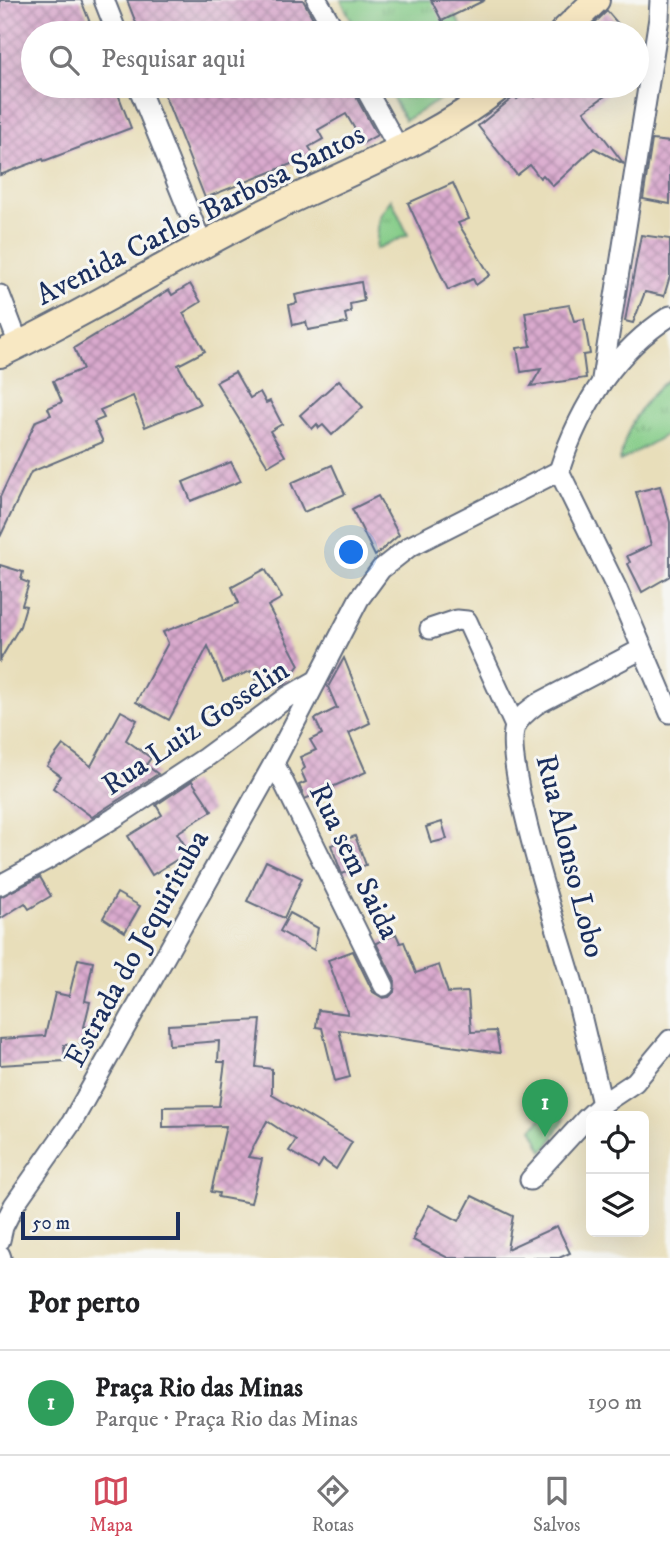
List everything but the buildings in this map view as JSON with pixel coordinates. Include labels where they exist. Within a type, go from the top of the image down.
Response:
[{"type":"main road","points":[[574,21],[596,0]]},
{"type":"main road","name":"Avenida Carlos Barbosa Santos","points":[[10,350],[202,244],[399,149],[483,98]]},
{"type":"street","points":[[104,0],[112,21]]},
{"type":"street","points":[[317,0],[329,21]]},
{"type":"street","points":[[649,81],[660,0]]},
{"type":"street","points":[[143,98],[202,244]]},
{"type":"street","points":[[371,98],[399,149]]},
{"type":"street","points":[[601,381],[646,98]]},
{"type":"street","points":[[0,295],[10,350]]},
{"type":"street","points":[[670,317],[634,344],[601,381],[571,440],[559,471],[617,589],[670,713]]},
{"type":"street","name":"Rua Luiz Gosselin","points":[[0,885],[114,818],[205,758],[289,696],[317,680],[359,599],[382,569],[409,547],[559,471]]},
{"type":"street","points":[[430,629],[457,620],[467,621],[516,726]]},
{"type":"street","name":"Rua Alonso Lobo","points":[[602,1104],[519,785],[514,754],[516,726],[525,713],[537,704],[642,649]]},
{"type":"street","name":"Estrada do Jequirituba","points":[[0,1240],[13,1205],[72,1122],[274,763],[317,680]]},
{"type":"street","name":"Rua sem Saida","points":[[274,763],[384,986]]},
{"type":"street","points":[[530,1180],[602,1104],[635,1082],[670,1040]]},
{"type":"green space","points":[[341,0],[445,0],[458,21],[352,21]]},
{"type":"green space","points":[[393,98],[441,98],[436,102],[405,120]]},
{"type":"green space","points":[[391,199],[408,235],[376,249],[379,217]]},
{"type":"green space","points":[[670,378],[670,434],[620,461],[626,437],[637,415],[652,395]]},
{"type":"green space","points":[[559,1110],[564,1119],[543,1151],[532,1129],[547,1112]]},
{"type":"place","name":"Praça Rio das Minas","points":[[545,1137]]}]
